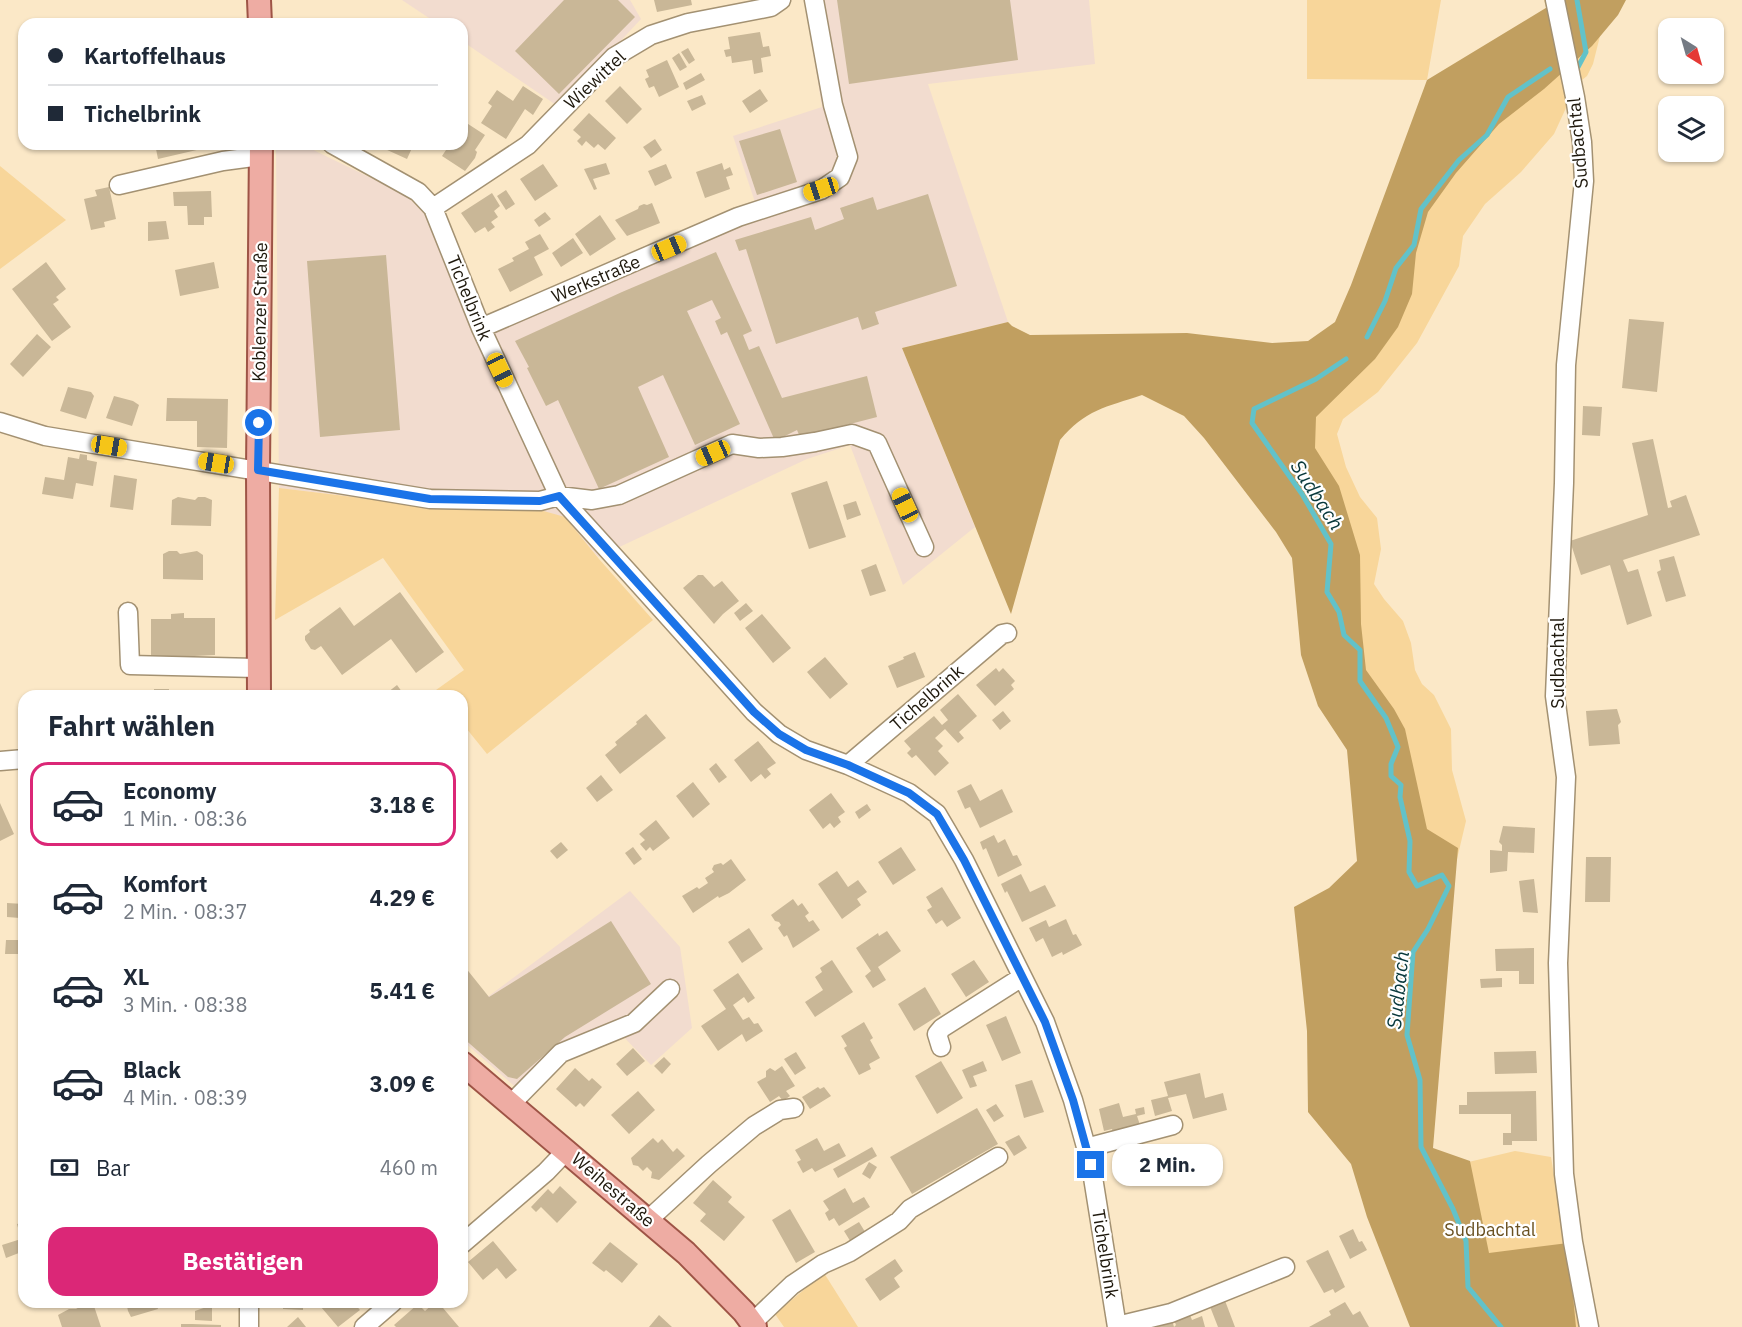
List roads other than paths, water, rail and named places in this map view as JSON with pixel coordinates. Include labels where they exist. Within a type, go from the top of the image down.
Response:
[{"type":"main road","points":[[259,0],[260,18]]},
{"type":"main road","name":"Koblenzer Straße","points":[[260,690],[258,470],[261,150]]},
{"type":"main road","name":"Weihestraße","points":[[468,1068],[686,1253],[754,1325]]},
{"type":"street","name":"Wiewittel","points":[[433,208],[528,146],[614,57],[651,35],[688,23],[771,7],[781,0]]},
{"type":"street","name":"Werkstraße","points":[[481,328],[738,217],[821,189],[840,177],[848,156],[833,105],[814,0]]},
{"type":"street","name":"Sudbachtal","points":[[1555,0],[1575,97],[1582,142],[1584,181],[1566,365],[1564,483],[1555,696],[1566,777],[1558,963],[1564,1174],[1573,1242],[1589,1327]]},
{"type":"street","points":[[119,185],[261,150]]},
{"type":"street","name":"Tichelbrink","points":[[343,150],[418,192],[433,208],[481,328],[559,496],[754,712],[779,734],[806,750],[848,765],[909,793],[937,814],[964,860],[1045,1022],[1073,1100],[1091,1165],[1117,1327],[1171,1313],[1285,1267]]},
{"type":"street","points":[[0,422],[45,435],[430,499],[540,501],[559,496],[592,500],[619,495],[732,444],[759,448],[782,447],[852,434],[877,443],[924,547]]},
{"type":"street","points":[[128,612],[130,665],[259,668]]},
{"type":"street","name":"Tichelbrink","points":[[848,765],[1002,634],[1007,633]]},
{"type":"street","points":[[0,760],[18,759]]},
{"type":"street","points":[[941,1047],[937,1034],[942,1028],[1023,977]]},
{"type":"street","points":[[512,1104],[561,1053],[634,1023],[670,989]]},
{"type":"street","points":[[648,1220],[754,1126],[780,1110],[794,1108]]},
{"type":"street","points":[[1086,1148],[1173,1125]]},
{"type":"street","points":[[468,1239],[546,1173],[567,1150]]},
{"type":"street","points":[[754,1325],[792,1285],[823,1264],[850,1252],[899,1221],[910,1209],[998,1157]]},
{"type":"street","points":[[249,1308],[249,1327]]},
{"type":"street","points":[[364,1327],[386,1308]]},
{"type":"waterway","name":"Sudbach","points":[[1577,0],[1586,52],[1578,67]]},
{"type":"waterway","name":"Sudbach","points":[[1367,337],[1385,301],[1396,268],[1414,245],[1421,209],[1459,160],[1487,135],[1508,97],[1550,69]]},
{"type":"waterway","name":"Sudbach","points":[[1346,359],[1316,379],[1254,409],[1252,423],[1302,494],[1331,544],[1327,592],[1339,612],[1344,635],[1360,650],[1360,681],[1386,718],[1398,747],[1391,764],[1391,776],[1401,785],[1400,797],[1410,841],[1409,872],[1417,886],[1442,875],[1449,886],[1428,929],[1413,952],[1407,1035],[1420,1080],[1421,1147],[1453,1209],[1466,1241],[1468,1287],[1501,1327]]}]
